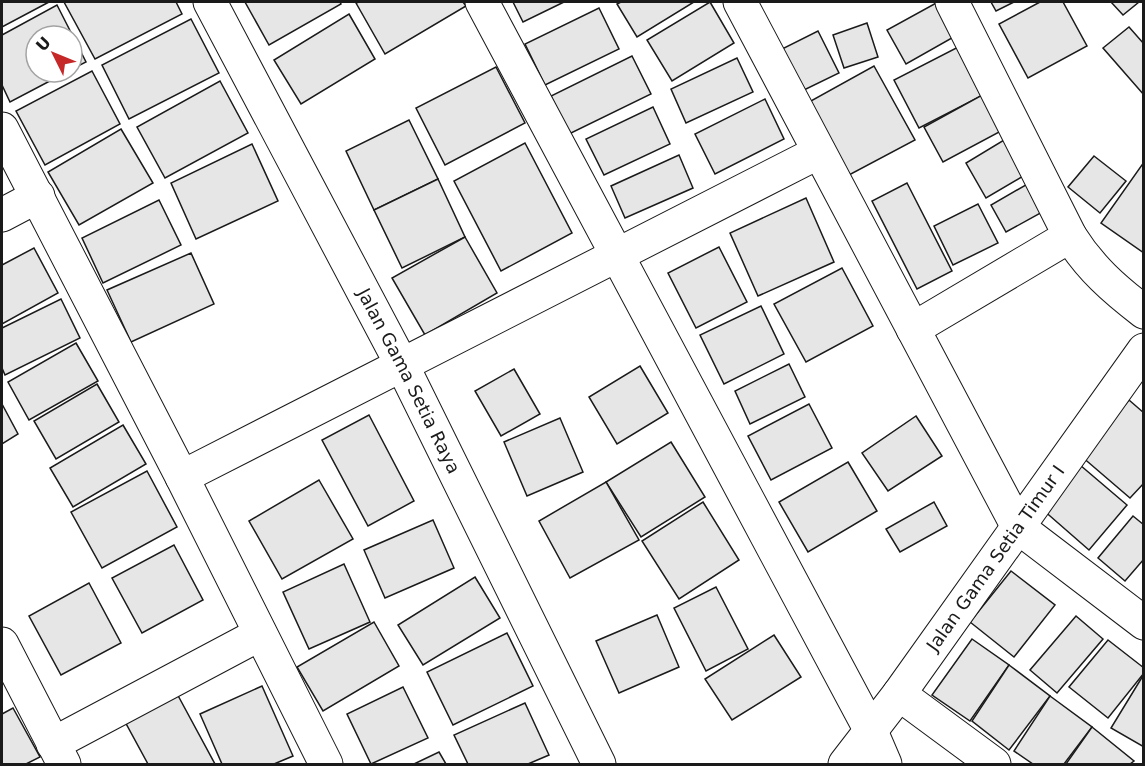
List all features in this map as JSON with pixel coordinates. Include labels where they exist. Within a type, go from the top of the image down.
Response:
[{"type":"street","name":"Jalan Gama Setia Raya","points":[[210,2],[402,365],[599,765]]},
{"type":"street","points":[[482,2],[870,729],[885,765]]},
{"type":"street","points":[[740,2],[1018,527],[1143,623]]},
{"type":"street","points":[[952,2],[1070,236],[1085,259],[1107,284],[1143,312]]},
{"type":"street","points":[[2,129],[182,477],[326,765]]},
{"type":"street","points":[[182,477],[819,152]]},
{"type":"street","points":[[2,215],[38,196]]},
{"type":"street","points":[[913,329],[1070,236]]},
{"type":"street","name":"Jalan Gama Setia Timur I","points":[[845,765],[870,729],[899,694],[1018,527],[1138,369]]},
{"type":"street","points":[[2,644],[58,754],[260,634]]},
{"type":"street","points":[[899,694],[994,765]]},
{"type":"building","points":[[2,2],[49,2],[2,27]]},
{"type":"building","points":[[64,2],[176,2],[182,14],[95,59],[84,39],[84,24],[76,24]]},
{"type":"building","points":[[245,2],[340,2],[341,4],[269,45]]},
{"type":"building","points":[[463,2],[466,6],[385,54],[356,3]]},
{"type":"building","points":[[513,2],[564,2],[523,22]]},
{"type":"building","points":[[621,2],[694,2],[637,37],[617,4]]},
{"type":"building","points":[[710,2],[734,43],[672,81],[647,40]]},
{"type":"building","points":[[938,2],[959,34],[906,64],[887,30]]},
{"type":"building","points":[[991,2],[1014,2],[996,11]]},
{"type":"building","points":[[1040,2],[1063,2],[1087,46],[1028,78],[999,24]]},
{"type":"building","points":[[1111,2],[1139,2],[1123,15]]},
{"type":"building","points":[[57,5],[67,24],[24,24],[24,84],[44,84],[10,102],[2,85],[2,35]]},
{"type":"building","points":[[599,8],[619,49],[545,85],[525,44]]},
{"type":"building","points":[[349,14],[375,59],[301,104],[274,60]]},
{"type":"building","points":[[191,19],[219,73],[129,119],[102,65]]},
{"type":"building","points":[[867,23],[878,57],[844,68],[833,35]]},
{"type":"building","points":[[1129,27],[1144,44],[1144,95],[1103,48]]},
{"type":"building","points":[[818,31],[839,73],[804,90],[782,49]]},
{"type":"building","points":[[966,43],[991,91],[919,128],[894,80]]},
{"type":"building","points":[[632,56],[651,94],[569,134],[551,96]]},
{"type":"building","points":[[737,58],[753,92],[686,123],[671,89]]},
{"type":"building","points":[[874,66],[915,140],[849,175],[809,102]]},
{"type":"building","points":[[496,67],[525,123],[445,165],[416,108]]},
{"type":"building","points":[[92,71],[120,124],[45,165],[16,111],[67,84],[84,84],[84,75]]},
{"type":"building","points":[[220,81],[248,133],[165,178],[137,127]]},
{"type":"building","points":[[984,94],[1003,130],[943,162],[924,127]]},
{"type":"building","points":[[765,99],[784,139],[715,174],[695,134]]},
{"type":"building","points":[[653,107],[670,144],[604,175],[586,139]]},
{"type":"building","points":[[409,120],[438,179],[374,210],[346,151]]},
{"type":"building","points":[[121,129],[153,183],[79,225],[48,172]]},
{"type":"building","points":[[1004,140],[1025,175],[986,198],[966,163]]},
{"type":"building","points":[[525,143],[572,233],[501,271],[454,181]]},
{"type":"building","points":[[252,144],[278,201],[196,239],[171,183]]},
{"type":"building","points":[[679,155],[693,188],[625,218],[611,186]]},
{"type":"building","points":[[1094,156],[1126,181],[1100,213],[1068,187]]},
{"type":"building","points":[[1144,162],[1144,253],[1101,223]]},
{"type":"building","points":[[438,179],[465,237],[402,268],[374,210]]},
{"type":"building","points":[[1031,182],[1046,210],[1006,232],[991,205]]},
{"type":"building","points":[[907,183],[952,271],[917,289],[872,201]]},
{"type":"building","points":[[806,198],[834,262],[758,296],[730,233]]},
{"type":"building","points":[[159,200],[181,245],[103,283],[82,238]]},
{"type":"building","points":[[978,204],[998,243],[953,265],[934,226]]},
{"type":"building","points":[[465,237],[497,293],[425,335],[392,278]]},
{"type":"building","points":[[719,247],[747,302],[696,328],[668,273]]},
{"type":"building","points":[[34,248],[58,293],[2,324],[2,265]]},
{"type":"building","points":[[191,253],[214,304],[131,342],[107,290]]},
{"type":"building","points":[[842,268],[873,326],[806,362],[774,304]]},
{"type":"building","points":[[61,299],[80,338],[5,375],[2,368],[2,328]]},
{"type":"building","points":[[761,306],[784,354],[724,384],[700,335]]},
{"type":"building","points":[[76,343],[98,381],[29,420],[8,382]]},
{"type":"building","points":[[789,364],[805,397],[750,424],[735,391]]},
{"type":"building","points":[[640,366],[668,413],[617,444],[589,397]]},
{"type":"building","points":[[514,369],[540,414],[501,436],[475,391]]},
{"type":"building","points":[[97,384],[119,422],[56,459],[34,421]]},
{"type":"building","points":[[1129,400],[1144,413],[1144,483],[1130,498],[1081,456]]},
{"type":"building","points":[[2,404],[18,434],[2,444]]},
{"type":"building","points":[[809,404],[832,448],[771,480],[748,436]]},
{"type":"building","points":[[369,415],[414,501],[368,526],[322,440]]},
{"type":"building","points":[[916,416],[942,456],[888,491],[862,453]]},
{"type":"building","points":[[560,418],[583,472],[527,496],[504,442]]},
{"type":"building","points":[[123,425],[146,464],[73,507],[50,468]]},
{"type":"building","points":[[671,442],[705,497],[641,537],[606,482]]},
{"type":"building","points":[[848,462],[877,511],[808,552],[779,502]]},
{"type":"building","points":[[1080,465],[1127,505],[1089,550],[1042,509]]},
{"type":"building","points":[[147,471],[177,527],[102,568],[71,512]]},
{"type":"building","points":[[319,480],[353,539],[282,579],[249,521]]},
{"type":"building","points":[[606,482],[639,540],[570,578],[539,521]]},
{"type":"building","points":[[703,502],[739,560],[679,599],[642,541]]},
{"type":"building","points":[[934,502],[947,526],[900,552],[886,529]]},
{"type":"building","points":[[1133,516],[1144,525],[1144,559],[1125,581],[1098,558]]},
{"type":"building","points":[[433,520],[454,568],[385,598],[364,550]]},
{"type":"building","points":[[174,545],[203,600],[142,633],[112,578]]},
{"type":"building","points":[[344,564],[370,622],[309,649],[283,592]]},
{"type":"building","points":[[1011,571],[1055,605],[1014,657],[970,622]]},
{"type":"building","points":[[475,577],[500,618],[423,665],[398,625]]},
{"type":"building","points":[[89,583],[121,643],[61,675],[29,616]]},
{"type":"building","points":[[716,587],[748,649],[706,671],[674,608]]},
{"type":"building","points":[[657,615],[679,667],[619,693],[596,641]]},
{"type":"building","points":[[1076,616],[1103,639],[1057,693],[1030,670]]},
{"type":"building","points":[[374,622],[399,666],[323,711],[297,667]]},
{"type":"building","points":[[507,633],[533,686],[453,725],[427,672]]},
{"type":"building","points":[[774,635],[801,677],[732,720],[705,679]]},
{"type":"building","points":[[972,639],[1009,665],[970,721],[932,695]]},
{"type":"building","points":[[1108,640],[1144,668],[1144,673],[1108,718],[1069,687]]},
{"type":"building","points":[[1009,665],[1050,696],[1009,750],[972,721]]},
{"type":"building","points":[[1144,674],[1144,747],[1111,728]]},
{"type":"building","points":[[262,686],[293,756],[274,764],[222,764],[200,714]]},
{"type":"building","points":[[403,687],[428,738],[371,764],[347,714]]},
{"type":"building","points":[[175,690],[215,764],[148,764],[123,718]]},
{"type":"building","points":[[1050,696],[1092,727],[1064,764],[1033,764],[1014,751]]},
{"type":"building","points":[[525,703],[549,755],[528,764],[468,764],[454,735]]},
{"type":"building","points":[[13,708],[40,757],[26,764],[2,764],[2,714]]},
{"type":"building","points":[[1092,727],[1134,761],[1130,764],[1066,764]]},
{"type":"building","points":[[439,752],[446,764],[414,764]]}]
